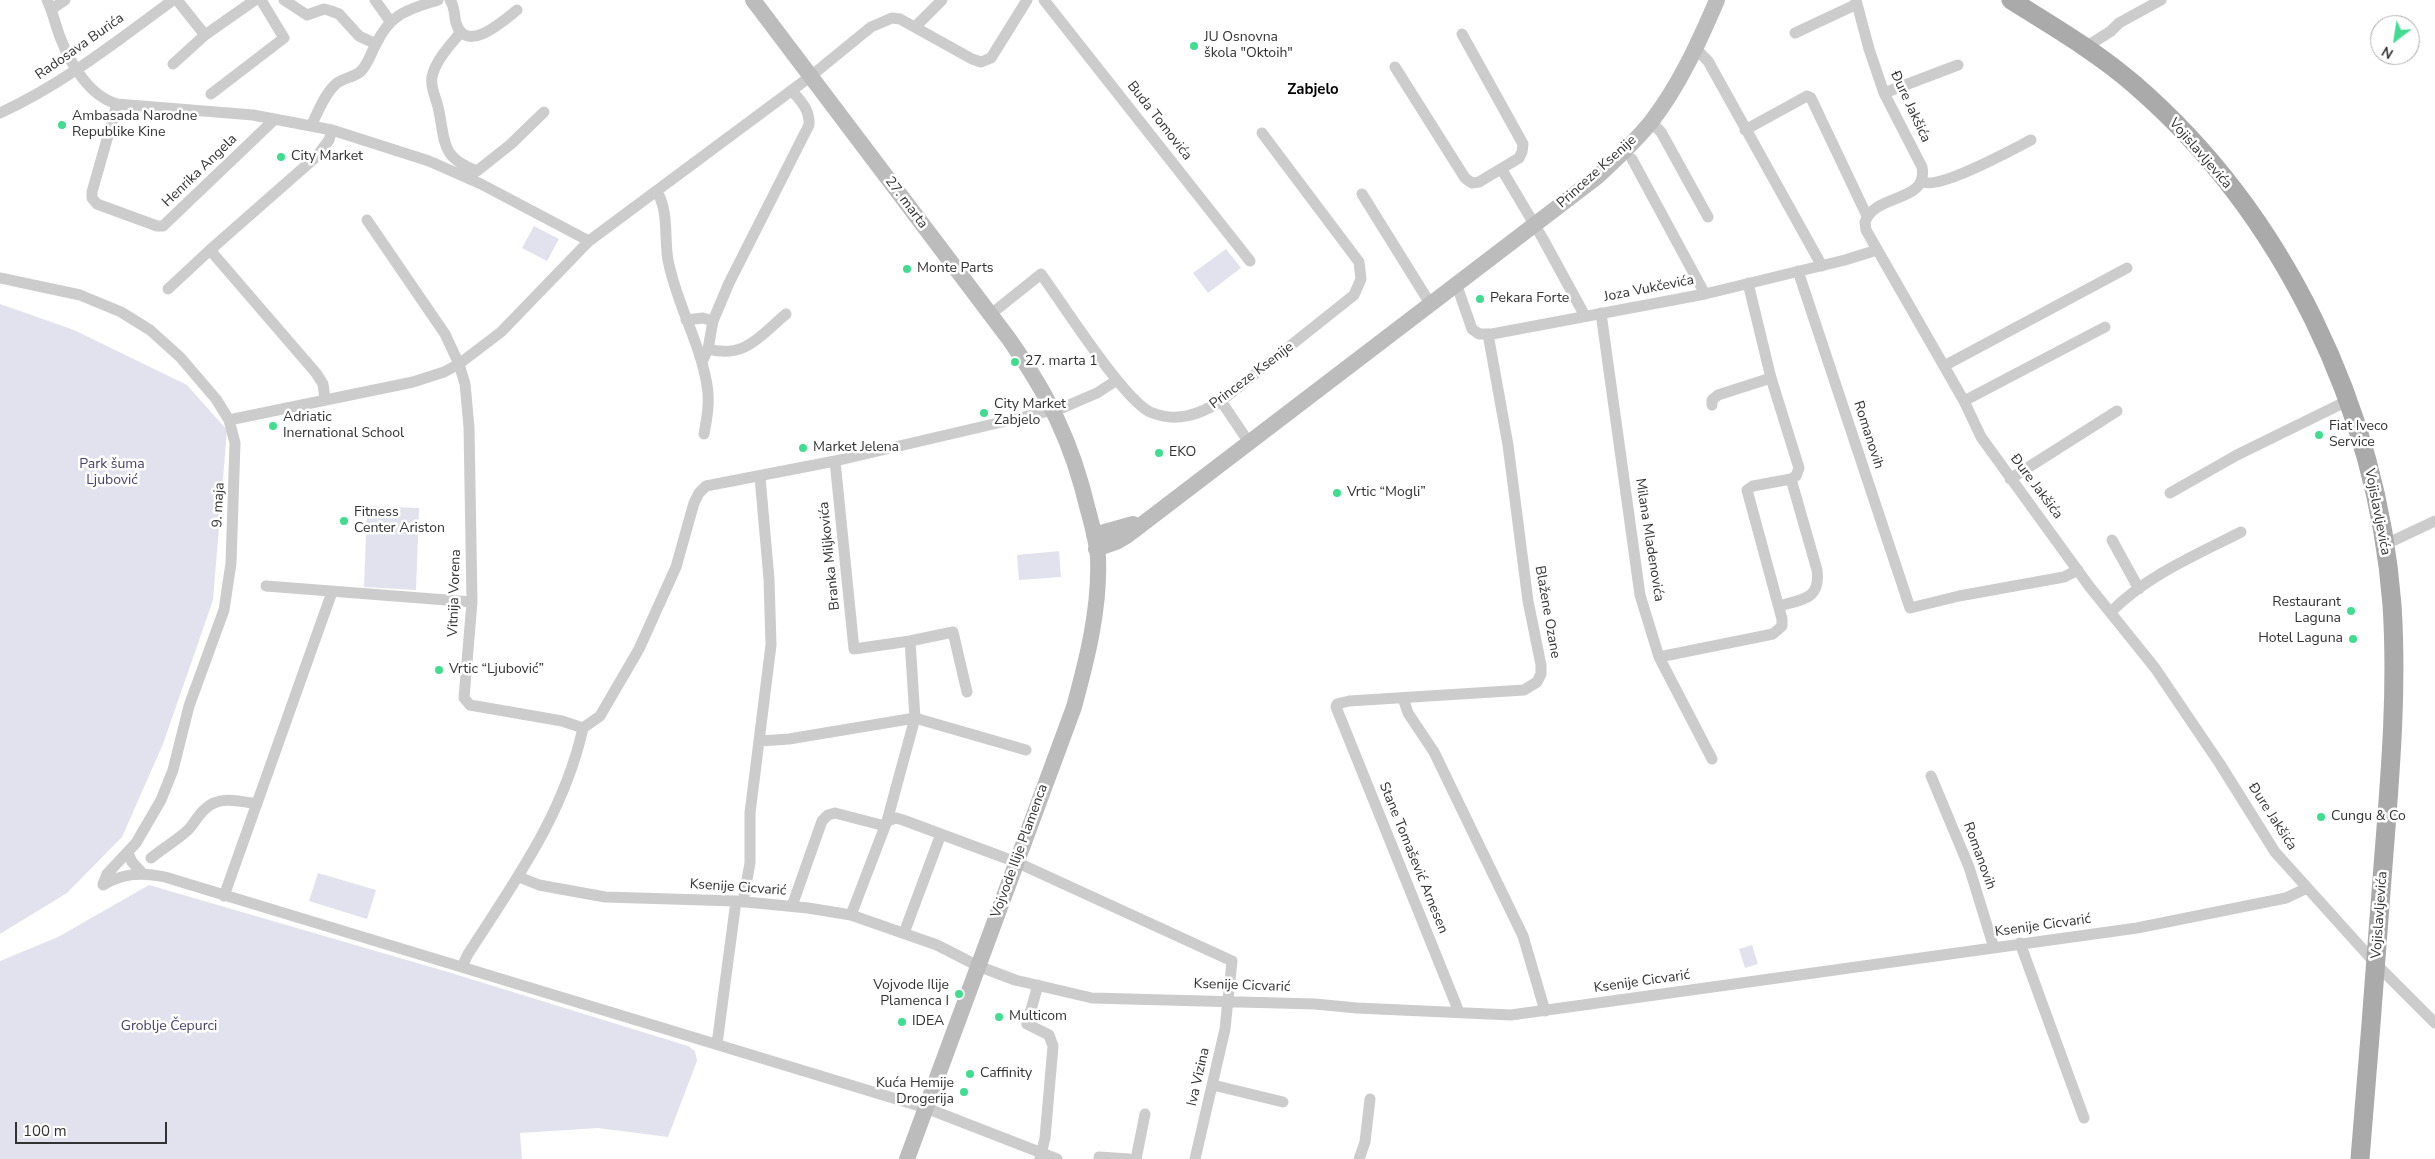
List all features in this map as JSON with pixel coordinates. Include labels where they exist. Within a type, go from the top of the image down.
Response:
[{"type":"main road","name":"Vojislavljevića","points":[[2011,0],[2086,47],[2136,86],[2172,120],[2212,165],[2243,204],[2269,240],[2304,300],[2347,401],[2368,466],[2384,545],[2392,603],[2394,664],[2389,810],[2360,1159]]},
{"type":"street","points":[[65,0],[49,5],[60,38],[77,70],[96,94],[106,101],[117,104],[199,109],[275,118],[332,130],[477,176]]},
{"type":"street","points":[[175,0],[205,35]]},
{"type":"street","name":"Radosava Burića","points":[[0,114],[77,70],[175,0]]},
{"type":"street","points":[[172,64],[205,35],[255,0]]},
{"type":"street","points":[[211,94],[284,38],[260,0]]},
{"type":"street","points":[[284,0],[307,15],[312,15],[324,9],[338,14],[358,36],[376,44]]},
{"type":"street","points":[[375,0],[390,20]]},
{"type":"street","points":[[311,126],[338,82],[360,73],[366,65],[390,20],[407,10],[438,0]]},
{"type":"street","points":[[450,0],[456,23],[461,32],[478,36],[487,32],[517,10]]},
{"type":"street","name":"27. marta","points":[[753,0],[1029,367],[1054,410],[1076,460],[1095,542]]},
{"type":"street","points":[[915,28],[942,0]]},
{"type":"street","points":[[229,420],[413,382],[444,372],[459,364],[501,332],[589,241],[792,91],[871,27],[884,20],[900,19],[972,59],[981,62],[991,58],[1027,0]]},
{"type":"street","name":"Buda Tomovića","points":[[1044,0],[1250,261]]},
{"type":"street","name":"Princeze Ksenije","points":[[1095,542],[1116,542],[1248,441],[1457,286],[1597,177],[1651,122],[1695,48],[1717,0]]},
{"type":"street","points":[[2086,47],[2111,31],[2119,22],[2161,0]]},
{"type":"street","points":[[1795,33],[1856,2]]},
{"type":"street","name":"Đure Jakšića","points":[[1856,2],[1884,93],[1922,167],[1922,182]]},
{"type":"street","points":[[461,32],[436,67],[432,76],[432,86],[446,148],[457,161],[477,176],[589,241]]},
{"type":"street","points":[[1395,68],[1467,180],[1479,182],[1502,170],[1519,158],[1523,144],[1462,34]]},
{"type":"street","points":[[1695,48],[1705,56],[1822,266]]},
{"type":"street","points":[[1884,93],[1958,65]]},
{"type":"street","points":[[702,362],[708,348],[713,321],[729,283],[807,130],[808,113],[792,91]]},
{"type":"street","name":"Đure Jakšića","points":[[1745,130],[1807,96],[1811,98],[1867,216],[1865,222],[1866,230],[1876,250],[1964,400],[1981,437],[2010,479],[2038,512],[2078,570],[2156,668],[2220,764],[2275,852],[2376,964],[2435,1023]]},
{"type":"street","name":"Henrika Angela","points":[[117,104],[92,192],[92,198],[97,204],[158,226],[163,226],[184,209],[275,118]]},
{"type":"street","points":[[477,176],[544,112]]},
{"type":"street","points":[[1651,122],[1665,140],[1708,217]]},
{"type":"street","points":[[168,289],[318,156],[329,140],[332,130]]},
{"type":"street","name":"Princeze Ksenije","points":[[991,314],[1041,274],[1117,380],[1131,397],[1148,411],[1176,418],[1190,416],[1207,410],[1221,401],[1354,295],[1361,279],[1359,262],[1262,133]]},
{"type":"street","points":[[1867,216],[1880,206],[1913,191],[1922,182],[1927,184],[1946,180],[2031,140]]},
{"type":"street","points":[[1632,159],[1705,294]]},
{"type":"street","points":[[1502,170],[1585,316]]},
{"type":"street","points":[[657,192],[663,210],[670,270],[702,362],[709,401],[704,434]]},
{"type":"street","points":[[1362,194],[1431,305]]},
{"type":"street","name":"Vitnija Vorena","points":[[367,220],[446,334],[465,384],[469,427],[472,602],[464,694],[466,701],[470,705],[562,721],[583,728]]},
{"type":"street","points":[[210,250],[316,373],[323,384],[325,399]]},
{"type":"street","name":"Joza Vukčevića","points":[[1488,334],[1705,294],[1822,266],[1876,250]]},
{"type":"street","points":[[1944,366],[2128,268]]},
{"type":"street","name":"Romanovih","points":[[1798,271],[1910,608],[1960,596],[2064,576],[2078,570]]},
{"type":"street","name":"9. maja","points":[[0,278],[80,295],[102,303],[142,325],[166,343],[216,399],[229,420],[235,443],[236,461],[230,582],[224,610],[189,706],[168,785],[154,815],[128,853],[110,871],[102,885],[122,876],[143,874]]},
{"type":"street","points":[[1659,657],[1773,634],[1782,626],[1779,606],[1747,490],[1753,486],[1791,479],[1796,476],[1799,468],[1771,378],[1748,283]]},
{"type":"street","points":[[1457,286],[1470,327],[1479,334],[1488,334]]},
{"type":"street","name":"Milana Mladenovića","points":[[1601,313],[1640,595],[1659,657],[1712,758]]},
{"type":"street","points":[[708,348],[724,352],[739,351],[786,314]]},
{"type":"street","points":[[686,320],[703,318],[713,321]]},
{"type":"street","points":[[1964,400],[2105,327]]},
{"type":"street","name":"Blažene Ozane","points":[[1338,714],[1337,704],[1341,702],[1524,690],[1534,685],[1541,674],[1541,665],[1528,601],[1508,445],[1488,334]]},
{"type":"street","points":[[1712,405],[1712,400],[1718,395],[1771,378]]},
{"type":"street","points":[[462,967],[467,955],[537,847],[572,772],[583,728],[600,716],[639,649],[676,567],[694,503],[702,489],[710,483],[760,477],[1054,410],[1096,393],[1117,380]]},
{"type":"street","points":[[1221,401],[1248,441]]},
{"type":"street","points":[[2170,493],[2245,451],[2347,401]]},
{"type":"street","points":[[2010,479],[2117,411]]},
{"type":"street","name":"Branka Miljkovića","points":[[835,461],[854,648],[910,641]]},
{"type":"street","points":[[717,1044],[739,901],[750,863],[750,813],[760,741],[771,633],[769,579],[760,477]]},
{"type":"street","points":[[1779,606],[1808,598],[1815,592],[1819,583],[1791,479]]},
{"type":"street","points":[[2384,545],[2435,521]]},
{"type":"street","points":[[2110,612],[2139,589],[2181,562],[2241,532]]},
{"type":"street","points":[[2112,540],[2139,589]]},
{"type":"street","name":"Vojvode Ilije Plamenca","points":[[907,1159],[1074,707],[1085,666],[1097,586],[1095,542]]},
{"type":"street","points":[[266,586],[472,602]]},
{"type":"street","points":[[224,896],[332,592]]},
{"type":"street","points":[[852,915],[886,824],[915,718],[910,641],[953,632],[966,692]]},
{"type":"street","points":[[1403,698],[1406,709],[1434,752],[1517,923],[1530,952],[1545,1012]]},
{"type":"street","name":"Stane Tomašević Arnesen","points":[[1338,714],[1459,1012]]},
{"type":"street","points":[[760,741],[788,739],[915,718],[1026,750]]},
{"type":"street","name":"Romanovih","points":[[1931,776],[1969,867],[1994,948]]},
{"type":"street","points":[[151,858],[184,833],[205,808],[216,801],[233,800],[257,804]]},
{"type":"street","points":[[792,906],[822,821],[828,815],[835,813],[886,824],[896,818],[1016,862]]},
{"type":"street","points":[[904,933],[941,834]]},
{"type":"street","points":[[128,853],[132,862],[143,874],[164,877],[926,1108],[1040,1156],[1057,1159]]},
{"type":"street","name":"Iva Vizina","points":[[1016,862],[1232,961],[1225,1028],[1195,1159]]},
{"type":"street","name":"Ksenije Cicvarić","points":[[519,877],[539,886],[605,897],[739,901],[792,906],[852,915],[950,950],[978,966],[1038,985],[1092,998],[1228,1000],[1511,1015],[1545,1012],[2165,923],[2286,898],[2307,888]]},
{"type":"street","points":[[2020,943],[2084,1118]]},
{"type":"street","points":[[1038,985],[1027,1024],[1049,1035],[1053,1046],[1045,1138],[1040,1156]]},
{"type":"street","points":[[1213,1085],[1282,1102]]},
{"type":"street","points":[[1359,1159],[1365,1142],[1370,1099]]},
{"type":"street","points":[[1136,1159],[1145,1114]]},
{"type":"street","points":[[1099,1157],[1128,1159]]},
{"type":"green space","points":[[534,226],[559,239],[547,261],[522,248]]},
{"type":"green space","points":[[1226,249],[1241,268],[1208,293],[1193,273]]},
{"type":"green space","name":"Park šuma Ljubović","points":[[0,304],[74,330],[187,385],[227,430],[213,600],[163,744],[122,837],[67,893],[0,934]]},
{"type":"green space","points":[[367,506],[419,508],[416,590],[364,587]]},
{"type":"green space","points":[[1059,551],[1061,577],[1019,580],[1017,555]]},
{"type":"green space","points":[[318,873],[376,890],[367,919],[309,901]]},
{"type":"green space","name":"Groblje Čepurci","points":[[149,885],[448,972],[688,1046],[695,1051],[697,1061],[668,1137],[598,1128],[520,1133],[522,1159],[0,1159],[0,961],[58,937]]},
{"type":"green space","points":[[1752,945],[1758,964],[1745,968],[1739,949]]},
{"type":"place","name":"JU Osnovna škola \"Oktoih\"","points":[[1194,46]]},
{"type":"place","name":"Ambasada Narodne Republike Kine","points":[[62,125]]},
{"type":"place","name":"City Market","points":[[281,157]]},
{"type":"place","name":"Monte Parts","points":[[907,269]]},
{"type":"place","name":"Pekara Forte","points":[[1480,299]]},
{"type":"place","name":"27. marta 1","points":[[1015,362]]},
{"type":"place","name":"City Market Zabjelo","points":[[984,413]]},
{"type":"place","name":"Adriatic Inernational School","points":[[273,426]]},
{"type":"place","name":"Fiat Iveco Service","points":[[2319,435]]},
{"type":"place","name":"Market Jelena","points":[[803,448]]},
{"type":"place","name":"EKO","points":[[1159,453]]},
{"type":"place","name":"Vrtic “Mogli”","points":[[1337,493]]},
{"type":"place","name":"Fitness Center Ariston","points":[[344,521]]},
{"type":"place","name":"Restaurant Laguna","points":[[2351,611]]},
{"type":"place","name":"Hotel Laguna","points":[[2353,639]]},
{"type":"place","name":"Vrtic “Ljubović”","points":[[439,670]]},
{"type":"place","name":"Cungu & Co","points":[[2321,817]]},
{"type":"place","name":"Vojvode Ilije Plamenca I","points":[[959,994]]},
{"type":"place","name":"Multicom","points":[[999,1017]]},
{"type":"place","name":"IDEA","points":[[902,1022]]},
{"type":"place","name":"Caffinity","points":[[970,1074]]},
{"type":"place","name":"Kuća Hemije Drogerija","points":[[964,1092]]},
{"type":"district","name":"Zabjelo","points":[[1313,90]]}]
